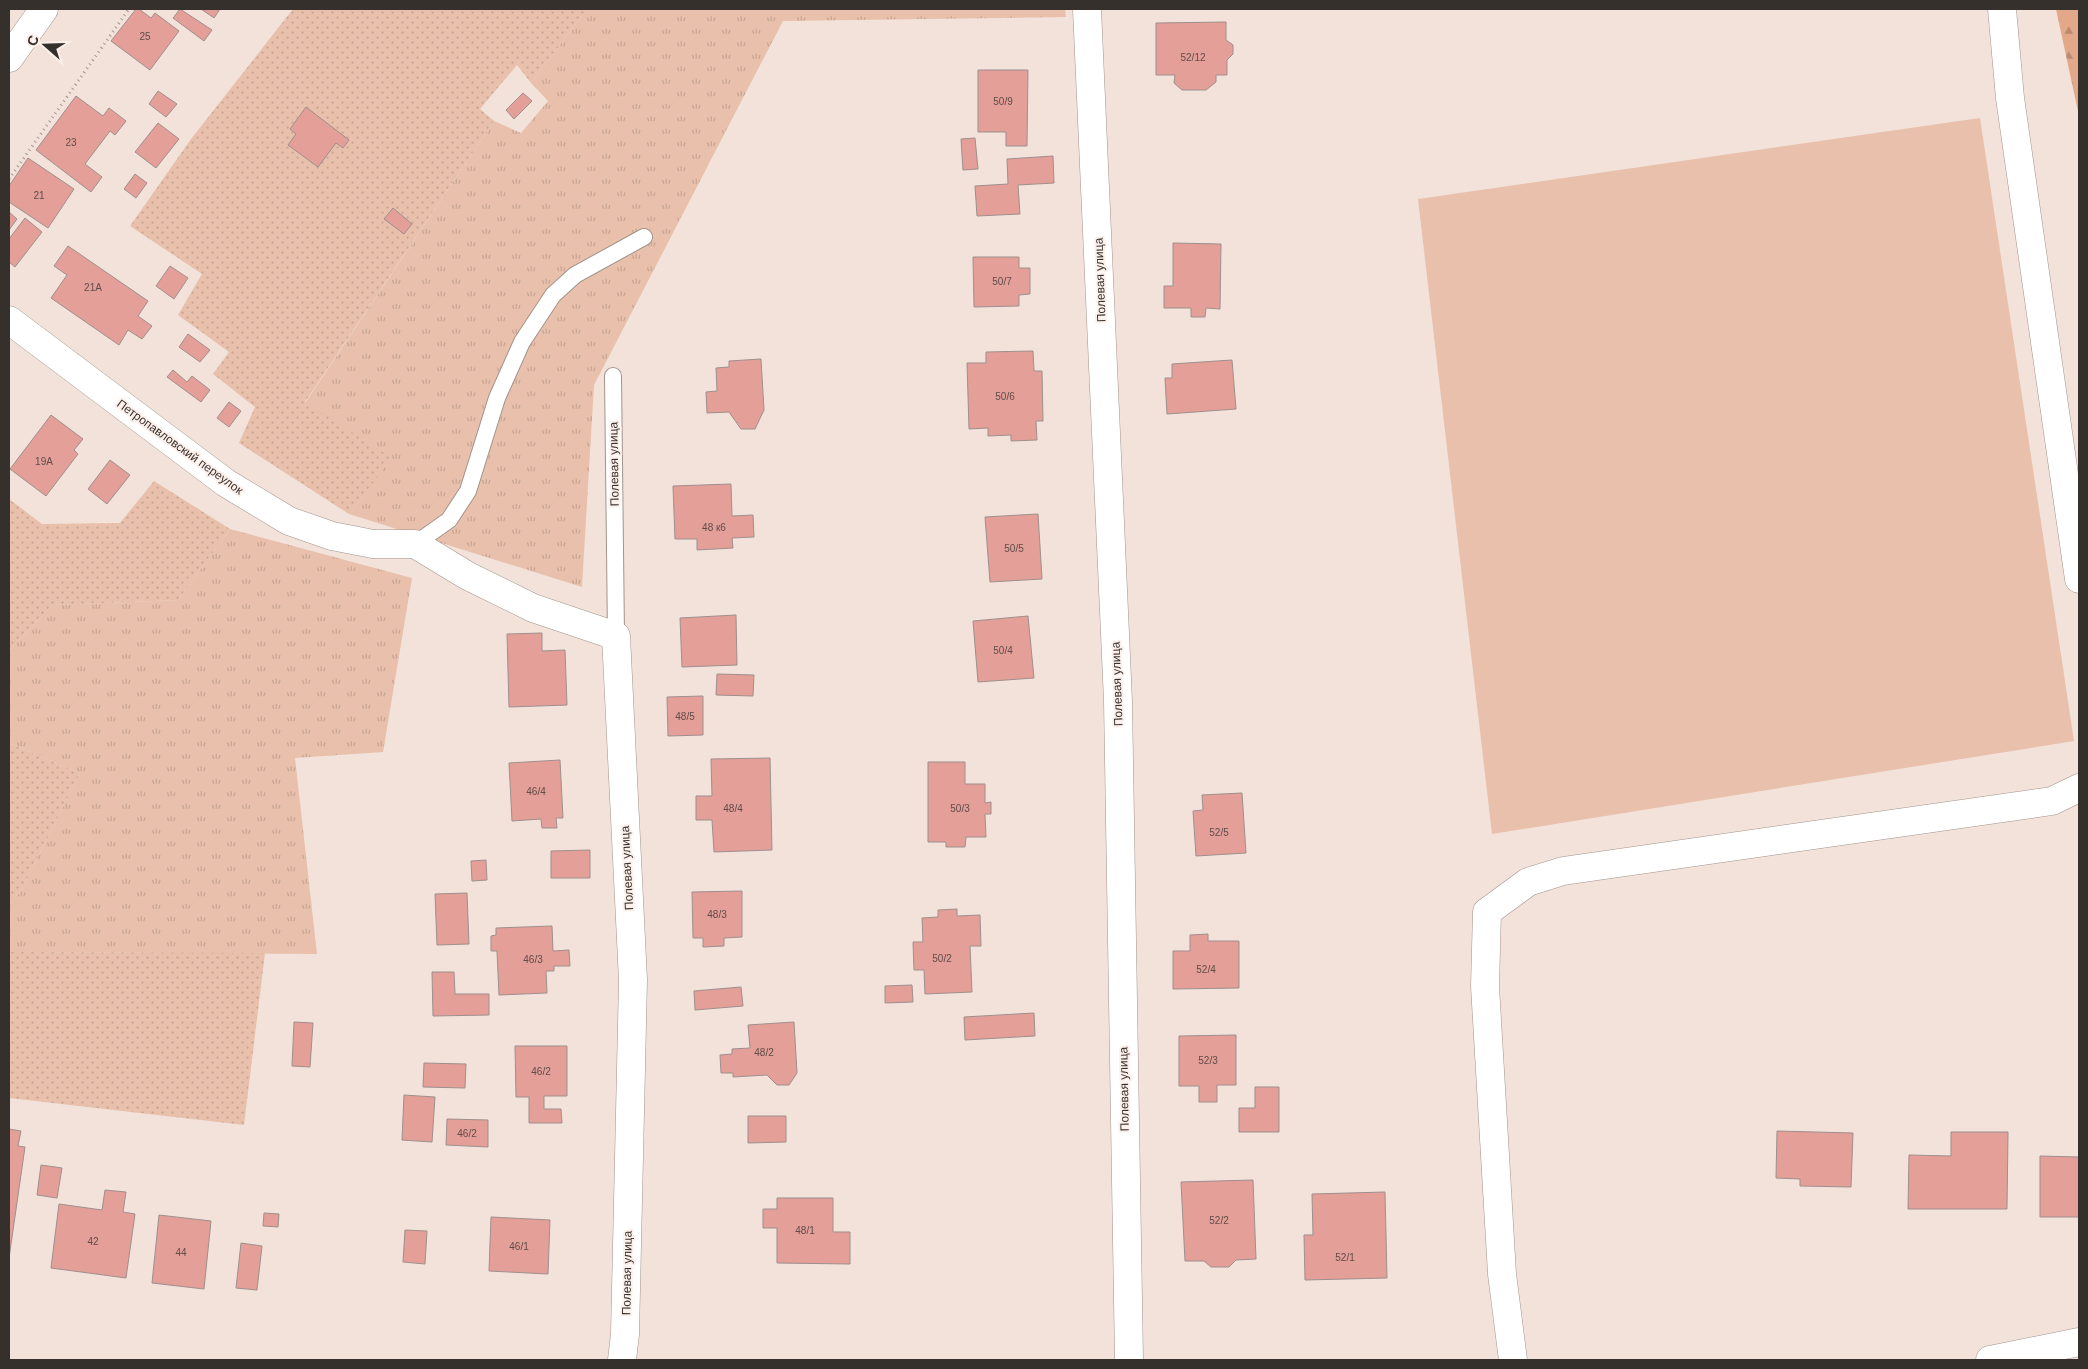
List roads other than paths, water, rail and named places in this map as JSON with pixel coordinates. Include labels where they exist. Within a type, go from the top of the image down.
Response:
[{"type":"street","points":[[9,58],[44,9]]},
{"type":"street","name":"Полевая улица","points":[[1087,9],[1118,701],[1129,1360]]},
{"type":"street","points":[[2002,9],[2010,98],[2079,579]]},
{"type":"street","name":"Петропавловский переулок","points":[[9,320],[226,483],[289,521],[332,536],[373,544],[415,544]]},
{"type":"street","points":[[415,544],[468,576],[533,608],[616,636]]},
{"type":"street","name":"Полевая улица","points":[[616,636],[633,980],[626,1334],[622,1360]]},
{"type":"street","points":[[1513,1360],[1502,1274],[1485,996],[1487,912],[1528,882],[1563,871],[2052,801],[2079,788]]},
{"type":"street","points":[[1990,1360],[2079,1342]]},
{"type":"lane","points":[[415,544],[449,520],[468,491],[497,398],[522,342],[553,295],[575,275],[644,236]]},
{"type":"lane","name":"Полевая улица","points":[[613,376],[616,636]]}]
